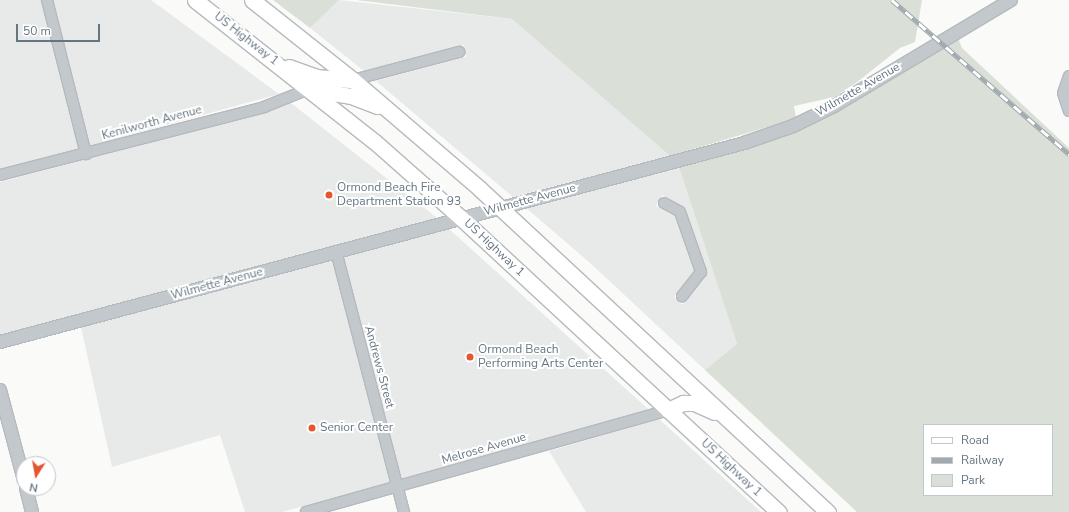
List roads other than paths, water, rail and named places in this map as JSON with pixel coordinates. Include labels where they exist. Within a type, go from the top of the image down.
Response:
[{"type":"main road","name":"US Highway 1","points":[[195,0],[309,88],[461,218],[779,512]]},
{"type":"main road","points":[[252,0],[353,80],[500,207],[828,512]]},
{"type":"main road","points":[[277,63],[316,77],[353,80]]},
{"type":"main road","points":[[309,88],[351,96],[389,111]]},
{"type":"main road","points":[[668,410],[683,403],[694,403],[726,417]]},
{"type":"street","points":[[47,0],[86,154]]},
{"type":"street","name":"Wilmette Avenue","points":[[0,342],[500,207],[744,143],[793,126],[834,106],[1011,0]]},
{"type":"street","points":[[353,80],[459,52]]},
{"type":"street","points":[[1069,76],[1063,93],[1069,111]]},
{"type":"street","name":"Kenilworth Avenue","points":[[0,175],[264,107],[309,88]]},
{"type":"street","points":[[664,203],[680,212],[701,272],[682,296]]},
{"type":"street","name":"Andrews Street","points":[[336,251],[404,512]]},
{"type":"street","points":[[0,390],[18,456]]},
{"type":"street","name":"Melrose Avenue","points":[[306,512],[398,488],[668,410]]},
{"type":"street","points":[[28,496],[32,512]]},
{"type":"railway","points":[[892,0],[1069,154]]},
{"type":"place","name":"Ormond Beach Fire Department Station 93","points":[[329,195]]},
{"type":"place","name":"Ormond Beach Performing Arts Center","points":[[470,357]]},
{"type":"place","name":"Senior Center","points":[[312,428]]}]
